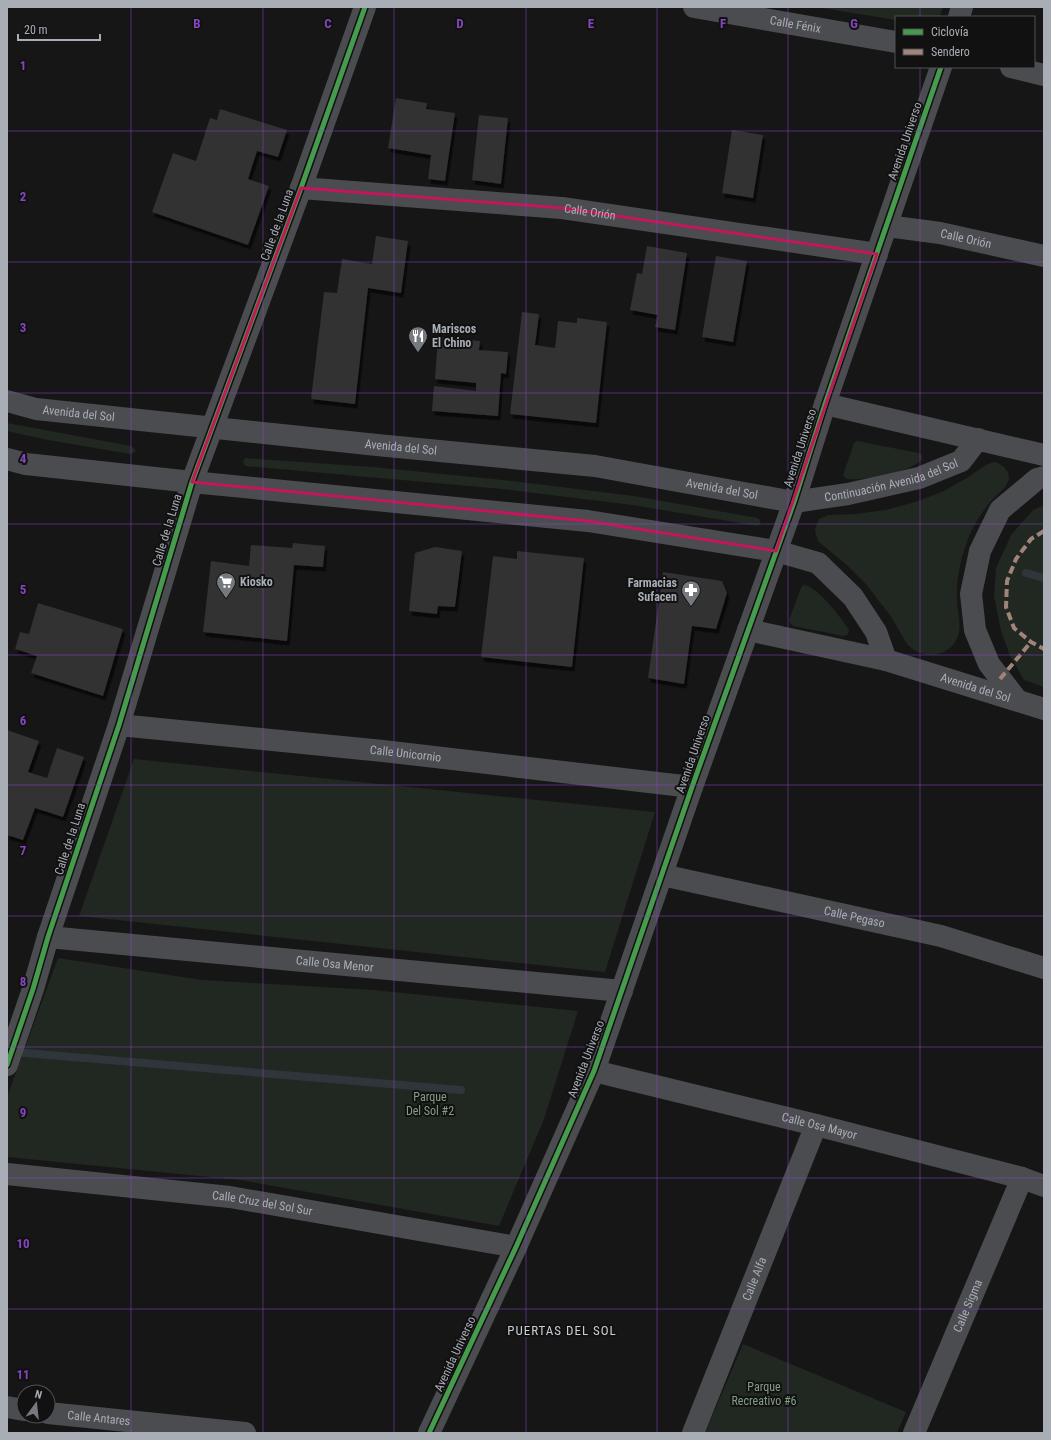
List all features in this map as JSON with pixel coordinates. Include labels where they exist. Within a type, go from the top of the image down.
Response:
[{"type":"street","name":"Calle de la Luna","points":[[7,1065],[119,725],[192,482],[301,188],[365,7]]},
{"type":"street","name":"Calle Fénix","points":[[694,7],[895,42]]},
{"type":"street","name":"Avenida Universo","points":[[429,1433],[516,1247],[594,1071],[692,787],[794,502],[825,404],[942,68]]},
{"type":"street","points":[[1016,68],[1044,75]]},
{"type":"street","name":"Calle Orión","points":[[301,188],[562,208],[877,254]]},
{"type":"street","name":"Calle Orión","points":[[887,226],[940,233],[1044,256]]},
{"type":"street","name":"Avenida del Sol","points":[[7,401],[36,409],[595,466],[794,502]]},
{"type":"street","points":[[825,404],[1044,454]]},
{"type":"street","name":"Continuación Avenida del Sol","points":[[794,502],[848,494],[919,478],[961,461],[978,439]]},
{"type":"street","points":[[7,459],[26,464],[192,482],[588,521],[776,551],[818,563],[848,592],[853,597],[876,632],[886,660]]},
{"type":"street","name":"Avenida del Sol","points":[[1017,700],[989,664],[975,630],[971,594],[980,551],[1000,510],[1037,479],[1044,478]]},
{"type":"street","name":"Avenida del Sol","points":[[748,630],[886,660],[1044,709]]},
{"type":"street","name":"Calle Unicornio","points":[[119,725],[383,751],[692,787]]},
{"type":"street","name":"Calle Pegaso","points":[[662,875],[941,936],[1044,968]]},
{"type":"street","name":"Calle Osa Menor","points":[[48,937],[622,991]]},
{"type":"street","name":"Calle Osa Mayor","points":[[594,1071],[816,1125],[1022,1178],[1044,1186]]},
{"type":"street","name":"Calle Alfa","points":[[693,1433],[816,1125]]},
{"type":"street","name":"Calle Cruz del Sol Sur","points":[[7,1174],[230,1197],[516,1247]]},
{"type":"street","name":"Calle Sigma","points":[[914,1433],[1022,1178]]},
{"type":"street","name":"Calle Antares","points":[[56,1414],[245,1433]]},
{"type":"highlighted area","points":[[301,188],[562,208],[877,254],[776,551],[588,521],[192,482]]},
{"type":"green space","points":[[816,7],[943,7],[940,16],[895,16],[895,20]]},
{"type":"green space","points":[[7,423],[131,446],[135,452],[130,454],[48,440],[7,431]]},
{"type":"green space","points":[[857,441],[919,453],[922,455],[922,459],[917,464],[909,468],[887,475],[863,479],[846,479],[843,475],[854,443]]},
{"type":"green space","points":[[245,458],[373,467],[503,480],[634,496],[758,518],[761,522],[758,526],[632,505],[502,489],[245,466],[243,462]]},
{"type":"green space","points":[[994,462],[1006,469],[1009,478],[1005,487],[992,500],[978,518],[965,546],[957,583],[959,632],[956,640],[945,652],[929,655],[921,653],[914,650],[907,644],[890,615],[865,583],[849,567],[818,541],[815,531],[816,526],[819,519],[828,515],[855,514],[886,510],[915,502],[944,491],[986,465]]},
{"type":"green space","points":[[1044,505],[1044,687],[1024,680],[1010,656],[1001,631],[994,596],[996,568],[1011,535],[1033,510]]},
{"type":"green space","points":[[803,585],[809,586],[815,590],[828,602],[848,628],[848,634],[844,636],[793,626],[790,623],[789,620]]},
{"type":"green space","points":[[134,759],[655,812],[605,972],[79,916]]},
{"type":"green space","name":"Parque Del Sol #2","points":[[58,958],[202,980],[374,990],[578,1011],[544,1119],[499,1226],[240,1180],[7,1157],[7,1097]]},
{"type":"green space","name":"Parque Recreativo #6","points":[[743,1344],[906,1412],[897,1433],[705,1433]]},
{"type":"building","points":[[396,98],[427,103],[426,109],[455,113],[445,181],[428,179],[431,155],[388,148]]},
{"type":"building","points":[[220,109],[287,130],[278,157],[257,151],[248,179],[269,186],[248,245],[152,212],[173,153],[196,161],[210,118],[217,120]]},
{"type":"building","points":[[479,115],[508,118],[501,184],[472,180]]},
{"type":"building","points":[[732,130],[763,135],[753,198],[722,193]]},
{"type":"building","points":[[376,236],[408,241],[401,293],[368,288],[355,404],[311,399],[324,292],[337,293],[342,259],[372,264]]},
{"type":"building","points":[[647,246],[687,253],[675,330],[655,327],[658,315],[630,310],[637,273],[642,274]]},
{"type":"building","points":[[716,256],[747,261],[733,342],[702,337]]},
{"type":"building","points":[[522,312],[539,314],[535,345],[555,348],[558,321],[577,323],[577,318],[607,322],[596,423],[510,414]]},
{"type":"building","points":[[438,337],[480,341],[479,350],[508,352],[506,374],[501,373],[498,416],[432,411],[434,386],[476,391],[476,383],[435,379]]},
{"type":"building","points":[[293,543],[325,546],[323,567],[294,565],[287,641],[203,632],[211,561],[249,566],[251,545],[292,548]]},
{"type":"building","points":[[435,547],[462,551],[455,607],[438,606],[437,614],[409,611],[415,553]]},
{"type":"building","points":[[517,551],[584,558],[572,667],[481,657],[493,556],[517,559]]},
{"type":"building","points":[[663,572],[722,581],[727,593],[716,629],[692,626],[684,684],[648,678]]},
{"type":"building","points":[[38,603],[123,629],[103,696],[31,673],[37,656],[15,649],[20,632],[29,634]]},
{"type":"building","points":[[7,730],[39,741],[28,772],[47,778],[57,748],[84,757],[63,817],[35,808],[23,840],[7,835]]},
{"type":"waterway","points":[[1026,573],[1044,578]]},
{"type":"waterway","points":[[14,1052],[461,1090]]},
{"type":"marked path","points":[[1044,531],[1031,539],[1016,559],[1007,581],[1006,607],[1014,628],[1031,642],[1044,649]]},
{"type":"marked path","points":[[1000,679],[1031,642]]},
{"type":"cycle path","points":[[7,1065],[119,725],[192,482],[301,188],[365,7]]},
{"type":"cycle path","points":[[429,1433],[516,1247],[594,1071],[692,787],[794,502],[825,404],[941,68]]},
{"type":"place","name":"Mariscos El Chino","points":[[418,353]]},
{"type":"place","name":"Kiosko","points":[[226,599]]},
{"type":"place","name":"Farmacias Sufacen","points":[[691,607]]},
{"type":"district","name":"PUERTAS DEL SOL","points":[[562,1330]]}]
